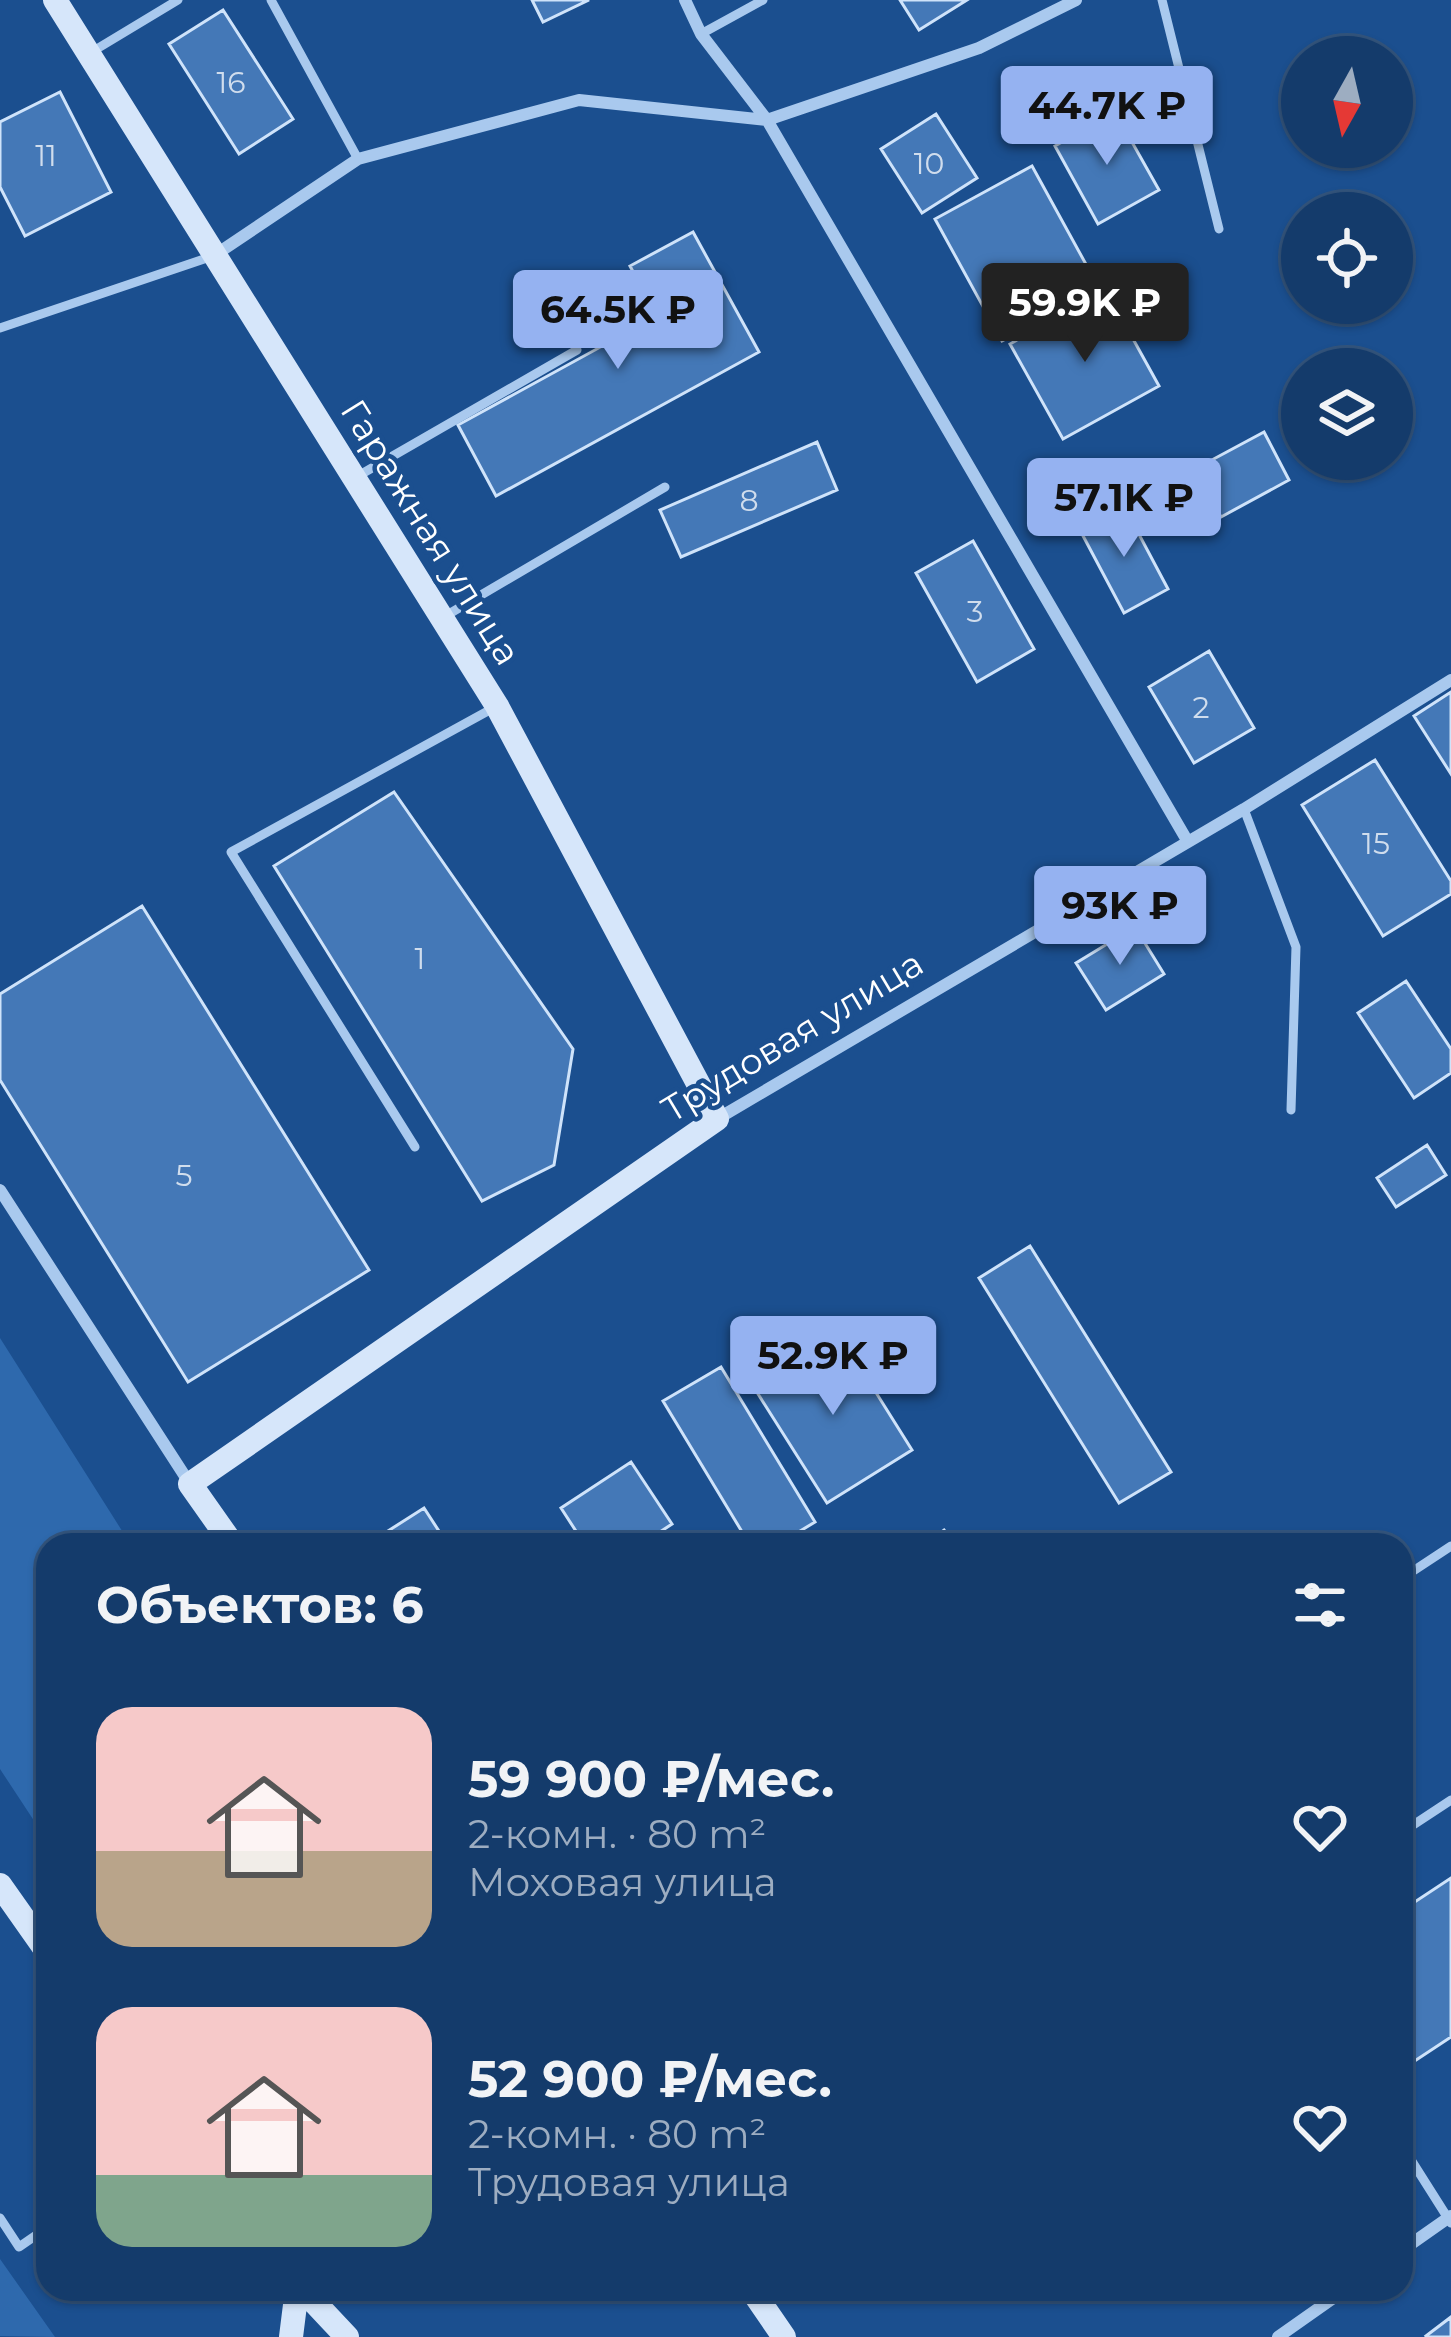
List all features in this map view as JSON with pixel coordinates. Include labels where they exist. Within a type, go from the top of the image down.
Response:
[{"type":"street","name":"Гаражная улица","points":[[55,0],[497,706],[717,1119]]},
{"type":"street","points":[[685,0],[701,34],[767,121],[1188,842]]},
{"type":"street","points":[[215,255],[358,159],[579,100],[767,121],[979,48],[1076,0]]},
{"type":"street","name":"Трудовая улица","points":[[190,1484],[717,1119],[1244,809],[1451,680]]},
{"type":"street","points":[[0,1190],[225,1533]]},
{"type":"street","points":[[0,1885],[36,1936]]},
{"type":"street","points":[[1413,2243],[1450,2219]]},
{"type":"street","points":[[291,2337],[298,2301]]},
{"type":"street","points":[[312,2301],[347,2337]]},
{"type":"street","points":[[759,2301],[784,2337]]},
{"type":"street","points":[[1278,2337],[1329,2301]]},
{"type":"lane","points":[[88,54],[178,0]]},
{"type":"lane","points":[[272,0],[358,159]]},
{"type":"lane","points":[[701,34],[763,0]]},
{"type":"lane","points":[[1162,0],[1219,229]]},
{"type":"lane","points":[[0,328],[215,255]]},
{"type":"lane","points":[[354,479],[577,350]]},
{"type":"lane","points":[[442,618],[665,487]]},
{"type":"lane","points":[[415,1147],[231,852],[497,706]]},
{"type":"lane","points":[[1244,809],[1296,947],[1292,1110]]},
{"type":"lane","points":[[1413,1571],[1451,1546]]},
{"type":"lane","points":[[1413,1825],[1451,1800]]},
{"type":"lane","points":[[1413,2162],[1450,2219]]},
{"type":"lane","points":[[0,2218],[19,2246],[36,2235]]},
{"type":"shaded area","points":[[0,1338],[123,1533],[36,1533],[36,1824],[0,1769]]},
{"type":"shaded area","points":[[0,2259],[55,2337],[0,2336]]},
{"type":"building","points":[[532,0],[589,0],[543,22]]},
{"type":"building","points":[[900,0],[967,0],[919,30]]},
{"type":"building","points":[[223,10],[293,119],[239,154],[169,44]]},
{"type":"building","points":[[60,92],[111,192],[25,236],[0,187],[0,122]]},
{"type":"building","points":[[1115,112],[1159,190],[1098,224],[1055,146]]},
{"type":"building","points":[[936,114],[977,178],[922,213],[881,149]]},
{"type":"building","points":[[1032,166],[1099,288],[1002,341],[935,219]]},
{"type":"building","points":[[693,232],[759,352],[496,496],[458,425],[657,316],[630,266]]},
{"type":"building","points":[[1106,290],[1159,386],[1063,439],[1010,344]]},
{"type":"building","points":[[1264,432],[1281,465],[1281,480],[1289,480],[1221,517],[1195,469]]},
{"type":"building","points":[[817,442],[837,490],[681,557],[660,510]]},
{"type":"building","points":[[1125,508],[1168,589],[1124,613],[1081,532]]},
{"type":"building","points":[[973,541],[1034,649],[977,682],[916,573]]},
{"type":"building","points":[[1209,651],[1254,728],[1194,763],[1149,687]]},
{"type":"building","points":[[1451,692],[1451,774],[1414,716]]},
{"type":"building","points":[[1375,760],[1451,881],[1451,894],[1383,936],[1302,805]]},
{"type":"building","points":[[394,792],[573,1049],[554,1165],[482,1201],[274,866]]},
{"type":"building","points":[[142,906],[369,1270],[188,1382],[0,1080],[0,994]]},
{"type":"building","points":[[1135,927],[1164,974],[1106,1010],[1076,963]]},
{"type":"building","points":[[1406,981],[1451,1049],[1451,1073],[1414,1098],[1358,1013]]},
{"type":"building","points":[[1427,1145],[1446,1175],[1396,1207],[1377,1178]]},
{"type":"building","points":[[1030,1246],[1171,1472],[1119,1503],[979,1278]]},
{"type":"building","points":[[838,1332],[912,1450],[827,1503],[753,1386]]},
{"type":"building","points":[[721,1367],[815,1522],[797,1533],[743,1533],[663,1401]]},
{"type":"building","points":[[631,1462],[672,1524],[658,1533],[577,1533],[561,1508]]},
{"type":"building","points":[[424,1508],[440,1533],[385,1533]]},
{"type":"building","points":[[1451,1878],[1451,2037],[1413,2062],[1413,1903]]},
{"type":"building","points":[[1451,2317],[1451,2337],[1426,2336]]}]
